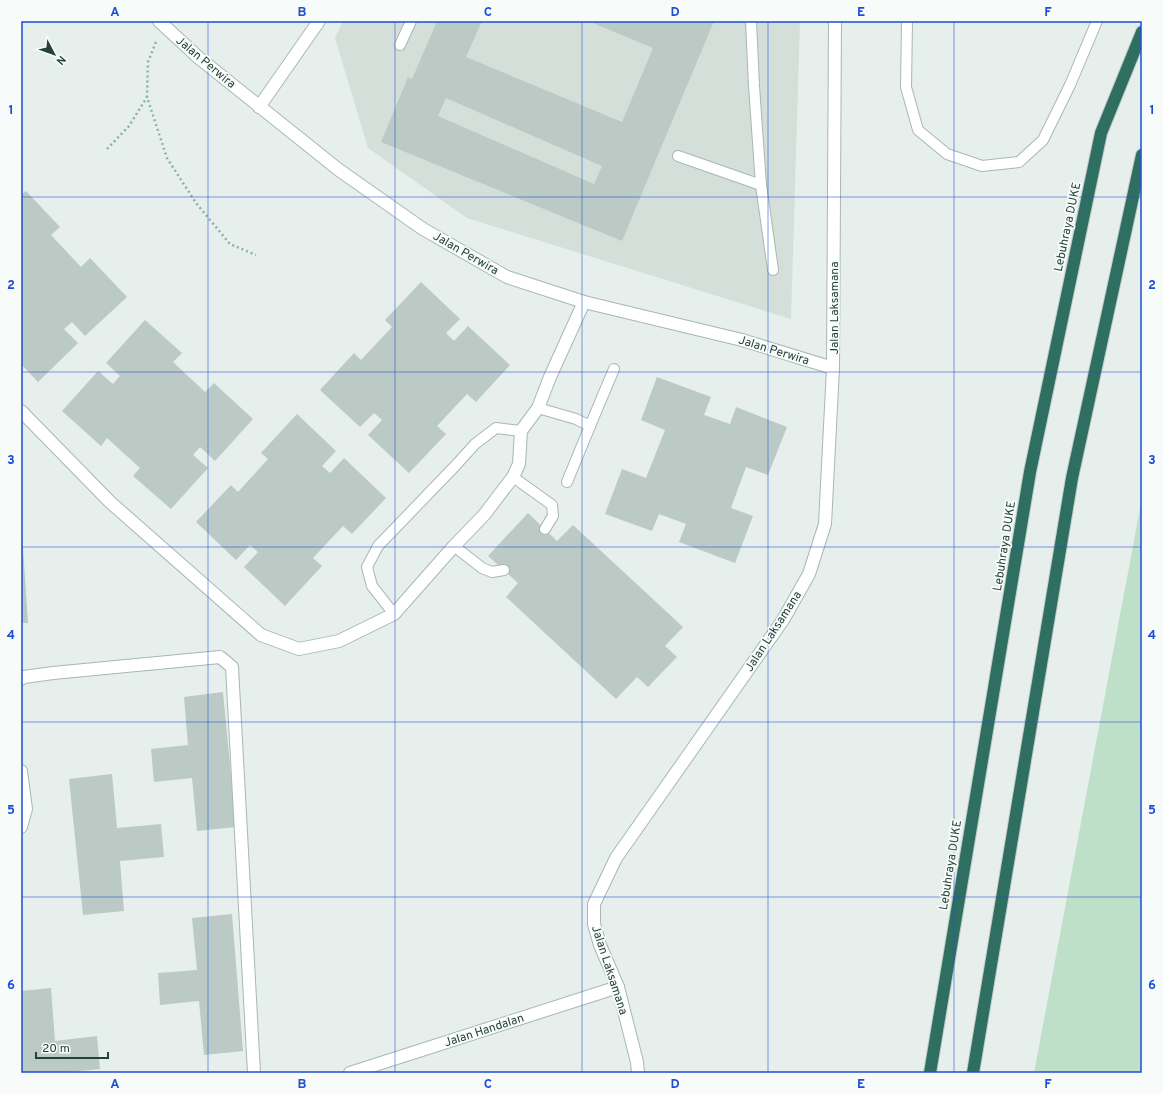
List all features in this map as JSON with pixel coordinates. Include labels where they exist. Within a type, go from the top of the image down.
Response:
[{"type":"highway","name":"Lebuhraya DUKE","points":[[930,1073],[1030,472],[1101,133],[1142,32]]},
{"type":"highway","points":[[973,1073],[1072,478],[1142,155]]},
{"type":"street","points":[[259,107],[319,21]]},
{"type":"street","name":"Jalan Laksamana","points":[[638,1073],[637,1062],[618,987],[600,945],[594,924],[594,904],[616,858],[783,620],[809,574],[825,524],[833,368],[835,21]]},
{"type":"street","name":"Jalan Perwira","points":[[161,23],[199,58],[339,170],[423,229],[507,277],[584,302],[742,340],[833,368]]},
{"type":"street","points":[[21,411],[110,502],[261,635],[299,649],[339,641],[394,614],[454,546],[484,515],[513,477],[519,464],[521,431],[538,408],[550,377],[584,302]]},
{"type":"street","points":[[21,678],[53,672],[220,657],[232,667],[254,1073]]},
{"type":"street","points":[[21,771],[26,808],[21,827]]},
{"type":"street","name":"Jalan Handalan","points":[[350,1073],[618,987]]},
{"type":"lane","points":[[400,44],[411,21]]},
{"type":"lane","points":[[751,21],[761,185],[774,270]]},
{"type":"lane","points":[[907,21],[906,87],[918,130],[947,154],[982,166],[1019,162],[1043,140],[1070,85],[1097,21]]},
{"type":"lane","points":[[678,156],[761,185]]},
{"type":"lane","points":[[568,482],[614,368]]},
{"type":"lane","points":[[538,408],[576,419],[590,426]]},
{"type":"lane","points":[[394,614],[372,586],[367,567],[378,546],[475,444],[496,428],[521,431]]},
{"type":"lane","points":[[513,477],[552,505],[553,516],[545,530]]},
{"type":"lane","points":[[454,546],[482,568],[492,572],[504,570]]},
{"type":"path","points":[[161,23],[148,62],[147,97],[167,158],[196,203],[230,244],[256,255]]},
{"type":"path","points":[[107,149],[129,126],[147,97]]},
{"type":"shaded area","points":[[343,21],[800,21],[791,319],[467,218],[368,148],[335,38]]},
{"type":"green space","points":[[1142,498],[1142,1073],[1034,1073]]},
{"type":"building","points":[[437,21],[482,21],[466,57],[622,122],[653,48],[588,21],[714,21],[622,241],[381,142],[408,77],[412,79]],"holes":[[[446,98],[602,166],[594,184],[438,116]]]},
{"type":"building","points":[[26,191],[60,227],[51,235],[81,267],[90,258],[127,297],[85,336],[72,322],[64,329],[78,343],[38,382],[21,364],[21,195]]},
{"type":"building","points":[[421,282],[460,319],[446,333],[454,341],[468,326],[510,365],[476,402],[467,394],[437,426],[446,434],[409,473],[368,435],[382,420],[374,413],[360,427],[320,390],[354,353],[361,360],[392,327],[385,320]]},
{"type":"building","points":[[145,320],[182,353],[173,362],[205,392],[214,383],[253,419],[215,461],[200,447],[193,455],[208,468],[171,509],[133,476],[140,468],[107,438],[101,446],[62,411],[98,371],[113,384],[120,376],[106,363]]},
{"type":"building","points":[[657,377],[711,397],[704,415],[730,424],[736,407],[787,427],[768,475],[746,467],[731,508],[753,516],[735,563],[679,542],[686,524],[659,514],[652,531],[605,514],[622,469],[646,478],[665,430],[641,420]]},
{"type":"building","points":[[297,414],[336,451],[322,466],[330,473],[344,458],[386,498],[352,534],[343,526],[313,558],[322,566],[285,606],[244,567],[258,552],[250,545],[236,560],[196,522],[231,485],[238,492],[268,459],[261,453]]},
{"type":"building","points":[[528,513],[557,541],[573,525],[683,627],[665,646],[677,657],[648,687],[637,677],[616,699],[506,597],[518,583],[488,556]]},
{"type":"building","points":[[22,533],[28,623],[21,623]]},
{"type":"building","points":[[223,692],[236,827],[197,831],[192,778],[154,782],[151,749],[188,745],[184,697]]},
{"type":"building","points":[[112,774],[117,828],[161,824],[164,857],[120,861],[124,911],[83,915],[69,779]]},
{"type":"building","points":[[232,914],[243,1051],[204,1055],[199,1001],[160,1005],[158,973],[197,970],[192,918]]},
{"type":"building","points":[[51,988],[55,1041],[97,1036],[100,1069],[60,1073],[21,1073],[21,991]]}]
